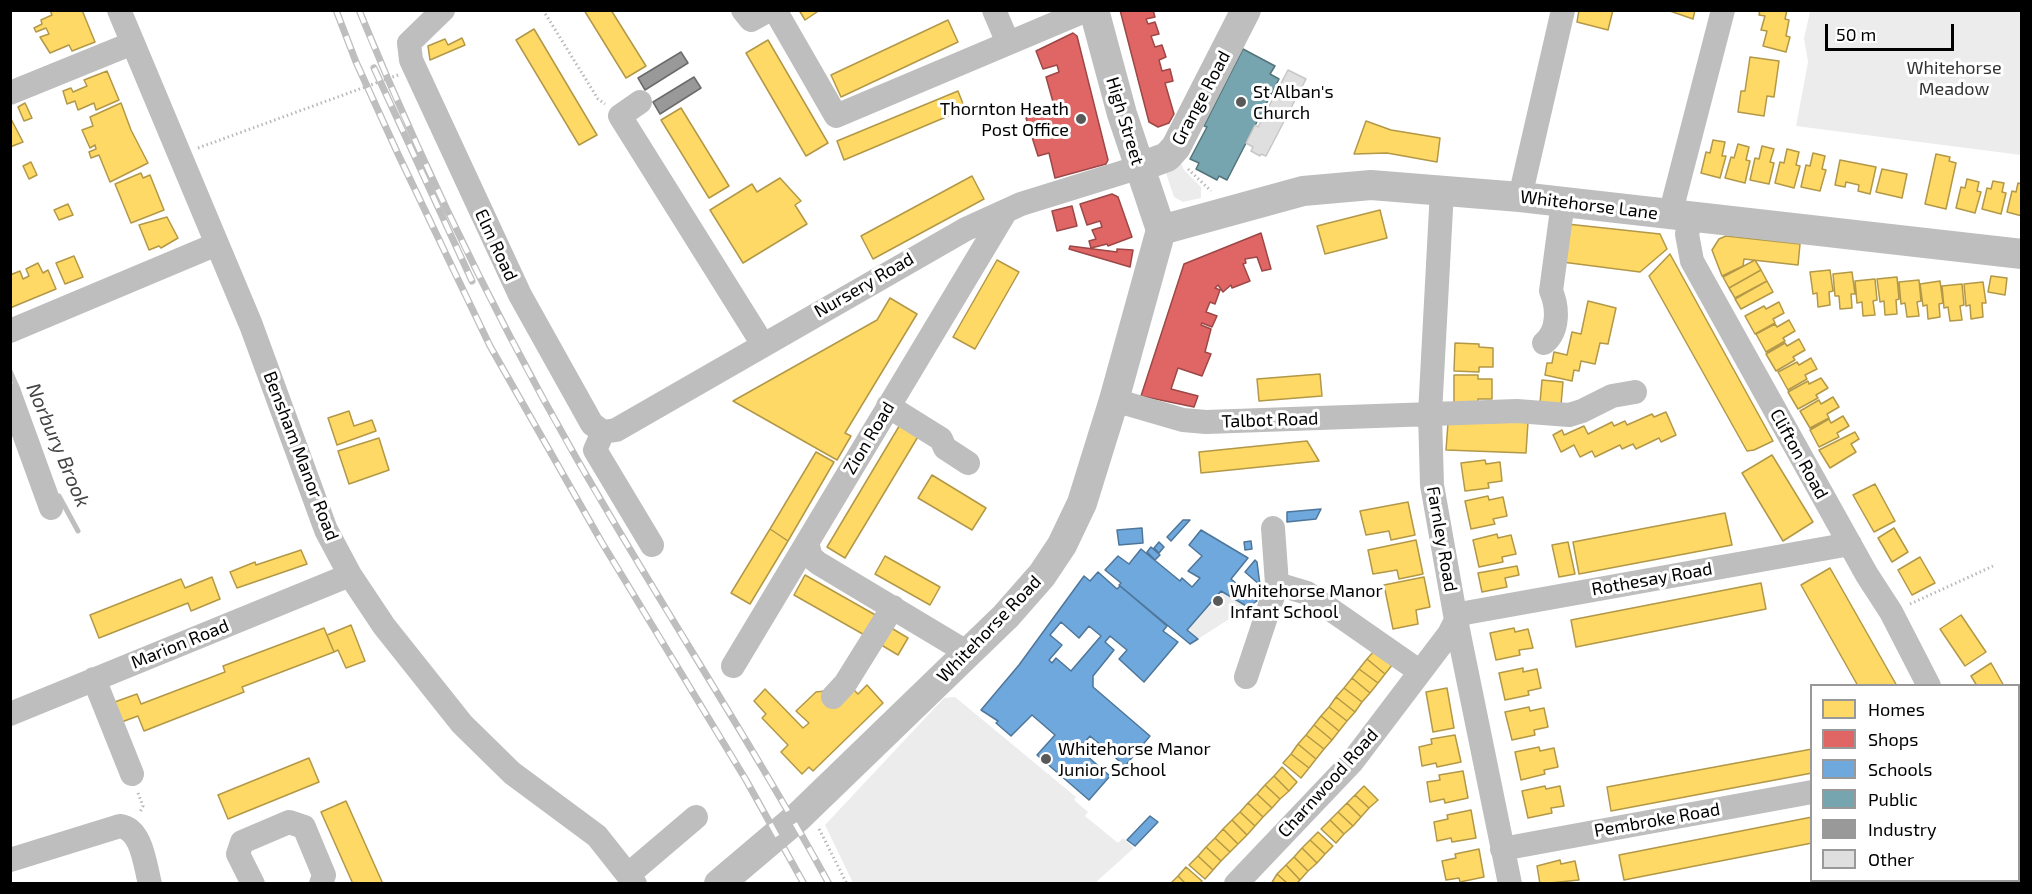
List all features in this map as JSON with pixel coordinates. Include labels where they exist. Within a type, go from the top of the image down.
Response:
[{"type":"main road","name":"High Street","points":[[1094,10],[1161,230]]},
{"type":"main road","name":"Grange Road","points":[[1140,167],[1163,159],[1176,147],[1246,10]]},
{"type":"main road","name":"Whitehorse Lane","points":[[1161,230],[1284,195],[1323,188],[1371,185],[1520,197],[2022,254]]},
{"type":"main road","name":"Whitehorse Road","points":[[719,884],[798,817],[968,653],[1029,592],[1062,546],[1082,503],[1114,400],[1161,230]]},
{"type":"street","name":"Bensham Manor Road","points":[[119,10],[259,346],[318,509],[350,575],[404,652],[470,732],[512,773],[597,836],[632,879]]},
{"type":"street","name":"Elm Road","points":[[443,10],[416,35],[408,47],[411,60],[520,295],[592,424],[603,432]]},
{"type":"street","points":[[743,10],[751,20],[769,10]]},
{"type":"street","points":[[775,10],[836,116],[1087,10]]},
{"type":"street","points":[[994,10],[1008,43]]},
{"type":"street","points":[[1520,197],[1563,10]]},
{"type":"street","name":"Clifton Road","points":[[1723,10],[1681,216],[1692,261],[1850,544],[1891,612],[1928,684]]},
{"type":"street","points":[[10,93],[133,43]]},
{"type":"street","points":[[640,102],[620,116],[762,343]]},
{"type":"street","name":"Nursery Road","points":[[603,432],[616,430],[762,343],[936,244],[1006,211],[1140,167]]},
{"type":"street","name":"Farnley Road","points":[[1442,190],[1430,414],[1430,461],[1435,510],[1510,884]]},
{"type":"street","points":[[1544,343],[1552,335],[1555,321],[1556,302],[1551,291],[1563,202]]},
{"type":"street","name":"Zion Road","points":[[733,666],[1006,211]]},
{"type":"street","points":[[10,331],[217,244]]},
{"type":"street","name":"Talbot Road","points":[[1114,400],[1174,418],[1206,422],[1517,411],[1569,415],[1612,396],[1635,392]]},
{"type":"street","points":[[10,394],[51,508]]},
{"type":"street","points":[[888,406],[941,440],[945,448],[968,463]]},
{"type":"street","points":[[603,432],[595,450],[652,545]]},
{"type":"street","points":[[1246,677],[1277,584],[1273,528]]},
{"type":"street","points":[[807,543],[811,557],[968,653]]},
{"type":"street","name":"Rothesay Road","points":[[1456,620],[1465,613],[1850,544]]},
{"type":"street","name":"Marion Road","points":[[10,714],[350,575]]},
{"type":"street","points":[[1277,584],[1307,593],[1419,671]]},
{"type":"street","points":[[833,697],[845,684],[892,607]]},
{"type":"street","name":"Charnwood Road","points":[[1236,884],[1352,762],[1449,634],[1456,620]]},
{"type":"street","points":[[94,679],[132,774]]},
{"type":"street","name":"Pembroke Road","points":[[1502,849],[1810,792]]},
{"type":"street","points":[[632,879],[696,817]]},
{"type":"street","points":[[253,884],[238,854],[242,842],[290,822],[304,827],[324,875],[321,884]]},
{"type":"street","points":[[10,860],[120,826],[131,828],[137,837],[150,884]]},
{"type":"path","points":[[543,10],[598,99],[620,116]]},
{"type":"path","points":[[180,155],[356,92],[399,74]]},
{"type":"path","points":[[1185,162],[1197,180],[1214,193]]},
{"type":"path","points":[[1891,612],[1993,566]]},
{"type":"path","points":[[131,828],[143,806],[132,774]]},
{"type":"path","points":[[825,840],[847,884]]},
{"type":"green space","name":"Whitehorse Meadow","points":[[2021,11],[2021,155],[1796,126],[1808,62],[1804,38],[1810,12]]},
{"type":"green space","points":[[1180,160],[1184,170],[1201,187],[1201,198],[1183,202],[1174,197],[1166,173]]},
{"type":"green space","points":[[1221,591],[1248,607],[1198,639],[1187,630]]},
{"type":"green space","points":[[955,697],[1076,797],[1074,800],[1088,812],[1085,816],[1118,843],[1123,838],[1134,848],[1095,883],[853,883],[825,825],[944,698]]},
{"type":"building: Homes","points":[[50,10],[82,10],[95,42],[72,51],[69,45],[50,53],[40,37],[49,34],[46,28],[36,32],[34,28],[42,24],[41,20],[52,15]]},
{"type":"building: Homes","points":[[584,10],[611,10],[646,66],[626,78]]},
{"type":"building: Homes","points":[[799,10],[820,10],[805,20]]},
{"type":"building: Homes","points":[[1579,10],[1613,10],[1608,30],[1577,22]]},
{"type":"building: Homes","points":[[1667,10],[1695,10],[1693,19]]},
{"type":"building: Homes","points":[[1760,10],[1787,10],[1785,19],[1789,20],[1786,36],[1790,37],[1786,52],[1763,46],[1767,31],[1761,30],[1765,16],[1759,15]]},
{"type":"building: Homes","points":[[948,20],[958,42],[841,97],[831,75]]},
{"type":"building: Homes","points":[[534,29],[597,135],[579,145],[516,40]]},
{"type":"building: Homes","points":[[462,38],[465,45],[430,60],[428,46],[445,39],[448,45]]},
{"type":"building: Homes","points":[[768,40],[828,143],[806,156],[746,53]]},
{"type":"building: Homes","points":[[1750,57],[1779,61],[1774,97],[1767,96],[1764,116],[1738,112],[1741,91],[1745,91]]},
{"type":"building: Homes","points":[[107,71],[119,100],[96,110],[94,103],[78,110],[75,101],[67,104],[63,91],[71,88],[73,92],[87,86],[84,80]]},
{"type":"building: Homes","points":[[958,91],[965,109],[844,160],[837,141]]},
{"type":"building: Homes","points":[[25,103],[32,118],[24,121],[18,107]]},
{"type":"building: Homes","points":[[121,103],[131,130],[148,163],[110,182],[99,155],[91,158],[89,152],[96,149],[95,145],[90,148],[82,130],[93,126],[90,117]]},
{"type":"building: Homes","points":[[681,108],[729,186],[709,198],[661,120]]},
{"type":"building: Homes","points":[[10,117],[23,142],[10,147]]},
{"type":"building: Homes","points":[[1366,121],[1391,130],[1440,138],[1437,162],[1387,153],[1354,154]]},
{"type":"building: Homes","points":[[1713,140],[1725,142],[1722,156],[1726,156],[1720,178],[1701,173],[1706,152],[1710,153]]},
{"type":"building: Homes","points":[[1738,144],[1749,147],[1746,160],[1750,161],[1745,183],[1725,178],[1731,157],[1734,158]]},
{"type":"building: Homes","points":[[1762,146],[1774,149],[1770,162],[1774,163],[1769,184],[1750,180],[1755,158],[1759,159]]},
{"type":"building: Homes","points":[[1787,149],[1799,152],[1796,165],[1800,166],[1794,188],[1775,183],[1780,162],[1784,163]]},
{"type":"building: Homes","points":[[1813,153],[1825,156],[1822,169],[1826,170],[1820,191],[1801,187],[1806,165],[1810,166]]},
{"type":"building: Homes","points":[[1936,154],[1950,157],[1949,161],[1956,163],[1946,209],[1925,204]]},
{"type":"building: Homes","points":[[1840,160],[1876,167],[1870,194],[1858,191],[1859,185],[1846,182],[1845,187],[1835,185]]},
{"type":"building: Homes","points":[[31,162],[37,175],[29,179],[23,166]]},
{"type":"building: Homes","points":[[1882,169],[1907,174],[1902,198],[1876,192]]},
{"type":"building: Homes","points":[[141,173],[143,178],[150,175],[164,210],[131,223],[115,184]]},
{"type":"building: Homes","points":[[972,176],[984,199],[873,259],[861,236]]},
{"type":"building: Homes","points":[[780,178],[801,201],[795,205],[807,224],[743,263],[710,210],[752,184],[757,192]]},
{"type":"building: Homes","points":[[1967,179],[1979,182],[1977,191],[1981,192],[1975,213],[1956,208],[1961,187],[1965,188]]},
{"type":"building: Homes","points":[[1993,181],[2004,183],[2002,192],[2006,193],[2001,214],[1982,209],[1987,188],[1991,189]]},
{"type":"building: Homes","points":[[2018,183],[2022,184],[2022,216],[2007,212],[2012,191],[2016,192]]},
{"type":"building: Homes","points":[[68,204],[73,215],[59,220],[54,210]]},
{"type":"building: Homes","points":[[1380,210],[1387,238],[1325,254],[1317,226]]},
{"type":"building: Homes","points":[[167,217],[178,238],[161,248],[159,246],[149,250],[139,225]]},
{"type":"building: Homes","points":[[1567,224],[1660,234],[1667,249],[1640,272],[1562,262]]},
{"type":"building: Homes","points":[[1726,236],[1800,244],[1798,265],[1744,259],[1743,266],[1722,276],[1712,250],[1719,239]]},
{"type":"building: Homes","points":[[1670,254],[1773,441],[1747,451],[1649,276]]},
{"type":"building: Homes","points":[[74,256],[83,277],[65,284],[56,263]]},
{"type":"building: Homes","points":[[997,260],[1019,272],[975,349],[953,337]]},
{"type":"building: Homes","points":[[1755,260],[1761,270],[1729,288],[1723,277]]},
{"type":"building: Homes","points":[[38,263],[43,273],[48,270],[56,289],[10,308],[10,275],[20,271],[23,279],[29,276],[26,269]]},
{"type":"building: Homes","points":[[1761,270],[1767,281],[1735,298],[1729,288]]},
{"type":"building: Homes","points":[[1830,270],[1833,291],[1829,292],[1830,305],[1818,307],[1817,293],[1813,294],[1810,272]]},
{"type":"building: Homes","points":[[1852,272],[1855,294],[1851,294],[1852,308],[1840,309],[1839,296],[1835,296],[1833,274]]},
{"type":"building: Homes","points":[[1991,276],[2007,278],[2005,295],[1988,292]]},
{"type":"building: Homes","points":[[1897,277],[1899,299],[1896,300],[1897,314],[1885,315],[1884,301],[1880,302],[1877,279]]},
{"type":"building: Homes","points":[[1875,279],[1877,300],[1873,301],[1875,315],[1863,316],[1862,302],[1857,303],[1855,281]]},
{"type":"building: Homes","points":[[1919,280],[1921,301],[1917,302],[1919,316],[1907,317],[1905,303],[1901,304],[1899,282]]},
{"type":"building: Homes","points":[[1767,281],[1773,292],[1741,309],[1735,299]]},
{"type":"building: Homes","points":[[1940,281],[1943,303],[1939,304],[1940,317],[1928,319],[1927,305],[1923,306],[1920,284]]},
{"type":"building: Homes","points":[[1983,282],[1986,303],[1982,303],[1983,317],[1971,319],[1970,305],[1966,306],[1964,284]]},
{"type":"building: Homes","points":[[1962,284],[1964,305],[1960,306],[1962,320],[1950,321],[1948,307],[1944,308],[1942,286]]},
{"type":"building: Homes","points":[[890,298],[917,314],[845,433],[851,436],[837,460],[733,401],[877,320]]},
{"type":"building: Homes","points":[[1588,301],[1616,308],[1608,344],[1600,343],[1595,364],[1581,361],[1579,371],[1574,370],[1572,381],[1545,375],[1547,363],[1552,363],[1554,352],[1567,355],[1572,332],[1581,334]]},
{"type":"building: Homes","points":[[1779,302],[1784,313],[1773,319],[1775,323],[1755,334],[1745,316],[1764,306],[1766,309]]},
{"type":"building: Homes","points":[[1789,320],[1795,331],[1783,338],[1785,341],[1766,352],[1756,334]]},
{"type":"building: Homes","points":[[1799,339],[1805,350],[1793,357],[1795,360],[1776,371],[1766,354],[1785,343],[1787,346]]},
{"type":"building: Homes","points":[[1455,343],[1479,344],[1479,347],[1493,348],[1493,367],[1479,367],[1479,372],[1454,371]]},
{"type":"building: Homes","points":[[1811,358],[1817,369],[1805,375],[1807,379],[1788,390],[1778,372]]},
{"type":"building: Homes","points":[[1320,374],[1322,396],[1259,401],[1257,379]]},
{"type":"building: Homes","points":[[1454,375],[1478,375],[1478,379],[1492,379],[1492,399],[1478,399],[1478,403],[1454,403]]},
{"type":"building: Homes","points":[[1821,378],[1828,388],[1816,395],[1818,398],[1798,409],[1788,392],[1808,381],[1809,384]]},
{"type":"building: Homes","points":[[1542,380],[1563,382],[1561,405],[1540,403]]},
{"type":"building: Homes","points":[[1833,397],[1839,407],[1827,414],[1829,418],[1810,428],[1800,411],[1819,400],[1821,404]]},
{"type":"building: Homes","points":[[349,411],[354,426],[372,420],[376,431],[337,445],[328,418]]},
{"type":"building: Homes","points":[[1666,412],[1676,435],[1661,442],[1659,438],[1636,449],[1633,444],[1622,449],[1620,445],[1595,457],[1592,451],[1580,457],[1574,445],[1561,452],[1553,435],[1562,430],[1564,435],[1584,426],[1588,434],[1612,422],[1614,426],[1625,421],[1627,425],[1652,414],[1654,417]]},
{"type":"building: Homes","points":[[1843,416],[1849,426],[1837,433],[1839,437],[1819,447],[1810,430],[1829,419],[1831,423]]},
{"type":"building: Homes","points":[[1528,422],[1526,453],[1446,450],[1448,423]]},
{"type":"building: Homes","points":[[901,423],[919,435],[845,558],[827,547]]},
{"type":"building: Homes","points":[[1855,432],[1859,439],[1851,444],[1856,452],[1830,468],[1819,450]]},
{"type":"building: Homes","points":[[379,438],[389,470],[349,484],[338,451]]},
{"type":"building: Homes","points":[[1307,441],[1319,461],[1201,473],[1199,452]]},
{"type":"building: Homes","points":[[816,452],[834,462],[788,541],[770,529]]},
{"type":"building: Homes","points":[[1772,455],[1813,522],[1783,541],[1742,473]]},
{"type":"building: Homes","points":[[1485,460],[1486,464],[1500,462],[1502,481],[1488,483],[1489,488],[1465,491],[1461,463]]},
{"type":"building: Homes","points":[[932,475],[986,508],[972,530],[918,498]]},
{"type":"building: Homes","points":[[1875,484],[1895,521],[1874,532],[1853,495]]},
{"type":"building: Homes","points":[[1488,496],[1489,500],[1503,497],[1507,516],[1493,519],[1495,524],[1471,529],[1465,501]]},
{"type":"building: Homes","points":[[1408,502],[1415,535],[1391,540],[1389,531],[1366,535],[1360,511]]},
{"type":"building: Homes","points":[[1725,513],[1732,545],[1579,574],[1573,542]]},
{"type":"building: Homes","points":[[1894,528],[1908,552],[1892,562],[1878,538]]},
{"type":"building: Homes","points":[[770,529],[788,541],[750,604],[731,593]]},
{"type":"building: Homes","points":[[1497,534],[1498,538],[1511,535],[1516,554],[1502,557],[1503,562],[1479,567],[1473,540]]},
{"type":"building: Homes","points":[[1416,540],[1423,574],[1399,579],[1397,570],[1373,574],[1368,550]]},
{"type":"building: Homes","points":[[1568,542],[1575,574],[1559,577],[1552,545]]},
{"type":"building: Homes","points":[[301,550],[307,564],[237,588],[230,572],[255,562],[256,565]]},
{"type":"building: Homes","points":[[885,556],[940,587],[930,605],[875,574]]},
{"type":"building: Homes","points":[[1920,557],[1935,583],[1912,595],[1898,570]]},
{"type":"building: Homes","points":[[1517,566],[1519,575],[1505,578],[1507,587],[1482,592],[1478,573]]},
{"type":"building: Homes","points":[[1830,568],[1896,684],[1857,684],[1801,585]]},
{"type":"building: Homes","points":[[805,575],[879,617],[868,637],[794,595]]},
{"type":"building: Homes","points":[[212,577],[220,599],[191,611],[188,603],[99,638],[90,615],[181,579],[185,588]]},
{"type":"building: Homes","points":[[1424,577],[1430,607],[1416,610],[1418,624],[1393,629],[1384,585]]},
{"type":"building: Homes","points":[[1761,583],[1766,609],[1576,647],[1571,620]]},
{"type":"building: Homes","points":[[1961,615],[1986,652],[1965,666],[1940,629]]},
{"type":"building: Homes","points":[[351,625],[365,661],[346,668],[338,650],[334,652],[327,635]]},
{"type":"building: Homes","points":[[888,626],[908,638],[898,655],[878,643]]},
{"type":"building: Homes","points":[[324,628],[334,652],[242,687],[244,692],[144,731],[138,716],[116,724],[109,704],[137,694],[141,704],[225,672],[223,666]]},
{"type":"building: Homes","points":[[1514,628],[1515,632],[1528,629],[1533,648],[1519,650],[1520,655],[1496,660],[1490,633]]},
{"type":"building: Homes","points":[[1375,650],[1393,664],[1385,674],[1367,659]]},
{"type":"building: Homes","points":[[1367,659],[1385,674],[1378,683],[1359,669]]},
{"type":"building: Homes","points":[[1991,663],[2003,684],[1976,684],[1971,676]]},
{"type":"building: Homes","points":[[1523,668],[1523,672],[1537,669],[1541,688],[1528,691],[1529,695],[1505,700],[1499,673]]},
{"type":"building: Homes","points":[[1359,669],[1378,683],[1370,693],[1352,678]]},
{"type":"building: Homes","points":[[1352,678],[1370,693],[1362,702],[1344,688]]},
{"type":"building: Homes","points":[[867,685],[883,703],[813,771],[809,767],[802,774],[781,752],[788,745],[762,718],[766,714],[754,701],[765,689],[803,728],[809,723],[796,711],[816,692],[852,688],[858,694]]},
{"type":"building: Homes","points":[[1344,688],[1362,702],[1355,712],[1336,697]]},
{"type":"building: Homes","points":[[1447,688],[1454,728],[1433,732],[1426,692]]},
{"type":"building: Homes","points":[[1336,697],[1355,712],[1347,721],[1329,707]]},
{"type":"building: Homes","points":[[1329,707],[1347,721],[1339,731],[1321,716]]},
{"type":"building: Homes","points":[[1529,707],[1530,711],[1544,708],[1548,727],[1534,730],[1535,735],[1512,740],[1505,712]]},
{"type":"building: Homes","points":[[2020,712],[2022,714],[2022,732],[2020,733]]},
{"type":"building: Homes","points":[[1321,716],[1339,731],[1332,740],[1314,725]]},
{"type":"building: Homes","points":[[1314,725],[1332,740],[1324,749],[1306,735]]},
{"type":"building: Homes","points":[[1306,735],[1324,749],[1316,759],[1298,744]]},
{"type":"building: Homes","points":[[1455,735],[1461,762],[1437,767],[1436,763],[1422,766],[1419,747],[1432,744],[1431,739]]},
{"type":"building: Homes","points":[[1298,744],[1316,759],[1309,768],[1291,754]]},
{"type":"building: Homes","points":[[1539,747],[1540,751],[1554,748],[1558,767],[1544,770],[1545,774],[1521,780],[1515,752]]},
{"type":"building: Homes","points":[[1810,749],[1810,773],[1611,811],[1607,787]]},
{"type":"building: Homes","points":[[1291,754],[1309,768],[1301,778],[1283,763]]},
{"type":"building: Homes","points":[[309,758],[319,782],[228,819],[218,795]]},
{"type":"building: Homes","points":[[1282,767],[1297,782],[1289,791],[1274,776]]},
{"type":"building: Homes","points":[[1463,771],[1468,798],[1445,803],[1444,799],[1430,802],[1427,782],[1440,780],[1439,775]]},
{"type":"building: Homes","points":[[1274,776],[1289,791],[1280,799],[1265,785]]},
{"type":"building: Homes","points":[[1265,785],[1280,799],[1272,808],[1257,794]]},
{"type":"building: Homes","points":[[1364,786],[1378,800],[1369,808],[1355,795]]},
{"type":"building: Homes","points":[[1545,786],[1546,789],[1560,786],[1564,806],[1551,808],[1552,813],[1528,818],[1522,791]]},
{"type":"building: Homes","points":[[1257,794],[1272,808],[1263,817],[1248,803]]},
{"type":"building: Homes","points":[[1355,795],[1369,808],[1361,817],[1347,803]]},
{"type":"building: Homes","points":[[346,801],[383,884],[353,884],[321,812]]},
{"type":"building: Homes","points":[[1248,803],[1263,817],[1255,826],[1240,812]]},
{"type":"building: Homes","points":[[1347,803],[1361,817],[1353,826],[1338,812]]},
{"type":"building: Homes","points":[[1471,810],[1476,838],[1452,842],[1451,838],[1437,841],[1434,822],[1448,819],[1447,815]]},
{"type":"building: Homes","points":[[1240,812],[1255,826],[1247,835],[1232,820]]},
{"type":"building: Homes","points":[[1338,812],[1353,826],[1344,834],[1330,820]]},
{"type":"building: Homes","points":[[1810,817],[1810,843],[1624,880],[1619,855]]},
{"type":"building: Homes","points":[[1232,820],[1247,835],[1238,844],[1223,829]]},
{"type":"building: Homes","points":[[1330,820],[1344,834],[1336,843],[1321,829]]},
{"type":"building: Homes","points":[[1223,829],[1238,844],[1230,852],[1215,838]]},
{"type":"building: Homes","points":[[1318,832],[1333,846],[1325,854],[1310,840]]},
{"type":"building: Homes","points":[[1215,838],[1230,852],[1221,861],[1206,847]]},
{"type":"building: Homes","points":[[1310,840],[1325,854],[1317,863],[1302,848]]},
{"type":"building: Homes","points":[[1206,847],[1221,861],[1213,870],[1198,856]]},
{"type":"building: Homes","points":[[1302,848],[1317,863],[1308,871],[1294,857]]},
{"type":"building: Homes","points":[[1479,849],[1484,877],[1460,882],[1459,878],[1446,880],[1442,861],[1456,858],[1455,854]]},
{"type":"building: Homes","points":[[1198,856],[1213,870],[1205,879],[1189,865]]},
{"type":"building: Homes","points":[[1294,857],[1308,871],[1300,880],[1286,865]]},
{"type":"building: Homes","points":[[1560,860],[1561,864],[1575,861],[1579,880],[1540,884],[1537,866]]},
{"type":"building: Homes","points":[[1286,865],[1300,880],[1296,884],[1288,884],[1277,874]]},
{"type":"building: Homes","points":[[1186,867],[1202,881],[1200,884],[1186,884],[1178,876]]},
{"type":"building: Homes","points":[[1277,874],[1288,884],[1271,884]]},
{"type":"building: Homes","points":[[1178,876],[1186,884],[1170,884]]},
{"type":"building: Homes","points":[[1976,882],[2016,882],[2017,884],[1977,884]]},
{"type":"building: Shops","points":[[1120,10],[1153,10],[1155,17],[1146,19],[1148,24],[1155,22],[1159,34],[1151,36],[1155,47],[1162,45],[1166,57],[1159,60],[1162,71],[1170,69],[1173,81],[1165,83],[1174,114],[1169,123],[1158,127],[1149,122]]},
{"type":"building: Shops","points":[[1073,33],[1077,36],[1108,160],[1106,164],[1055,178],[1049,153],[1038,156],[1026,118],[1055,109],[1046,77],[1059,72],[1057,65],[1043,69],[1036,51]]},
{"type":"building: Shops","points":[[1112,194],[1118,197],[1132,237],[1108,246],[1107,244],[1091,248],[1089,241],[1096,239],[1092,230],[1102,227],[1100,221],[1087,225],[1080,204]]},
{"type":"building: Shops","points":[[1072,206],[1077,226],[1057,231],[1052,211]]},
{"type":"building: Shops","points":[[1261,233],[1271,269],[1262,271],[1257,257],[1245,259],[1246,263],[1243,264],[1250,281],[1232,288],[1231,285],[1223,292],[1218,285],[1215,288],[1220,290],[1215,304],[1210,302],[1206,312],[1217,316],[1212,327],[1202,323],[1201,325],[1211,329],[1205,352],[1211,354],[1202,376],[1178,368],[1171,389],[1198,396],[1194,407],[1141,396],[1184,264]]},
{"type":"building: Shops","points":[[1070,246],[1117,252],[1117,249],[1133,250],[1130,267],[1069,249]]},
{"type":"building: Schools","points":[[1321,509],[1316,519],[1287,522],[1287,512]]},
{"type":"building: Schools","points":[[1183,520],[1190,520],[1171,541],[1167,537]]},
{"type":"building: Schools","points":[[1142,528],[1143,543],[1119,545],[1117,530]]},
{"type":"building: Schools","points":[[1201,530],[1248,558],[1231,579],[1257,601],[1248,607],[1221,591],[1187,630],[1198,639],[1190,644],[1119,585],[1121,583],[1105,570],[1118,556],[1129,564],[1141,549],[1180,581],[1182,578],[1192,587],[1200,578],[1188,571],[1202,556],[1189,545]]},
{"type":"building: Schools","points":[[1251,541],[1252,549],[1245,550],[1244,542]]},
{"type":"building: Schools","points":[[1159,542],[1164,547],[1159,553],[1154,548]]},
{"type":"building: Schools","points":[[1151,547],[1160,555],[1155,560],[1147,552]]},
{"type":"building: Schools","points":[[1255,560],[1257,562],[1260,585],[1245,572]]},
{"type":"building: Schools","points":[[1098,572],[1117,589],[1120,586],[1167,626],[1163,631],[1178,642],[1144,682],[1119,659],[1127,650],[1110,636],[1105,642],[1114,650],[1093,676],[1093,687],[1150,736],[1125,766],[1090,736],[1079,749],[1110,776],[1089,800],[1037,755],[1055,735],[1032,715],[1011,736],[996,723],[998,721],[981,710],[1019,665],[1084,576],[1090,581]],"holes":[[[1061,622],[1079,638],[1089,626],[1101,636],[1071,671],[1056,658],[1052,663],[1049,660],[1062,645],[1050,635]]]},
{"type":"building: Schools","points":[[1150,816],[1158,822],[1135,846],[1127,840]]},
{"type":"building: Public","name":"St Alban's Church","points":[[1243,49],[1275,66],[1270,74],[1279,79],[1227,180],[1219,176],[1217,180],[1196,169],[1199,163],[1190,159]]},
{"type":"building: Industry","points":[[681,52],[688,63],[645,90],[638,78]]},
{"type":"building: Industry","points":[[694,77],[701,88],[660,114],[653,102]]},
{"type":"building: Other","points":[[1288,70],[1306,79],[1266,156],[1261,154],[1260,156],[1251,151],[1253,147],[1246,143],[1255,125],[1258,127]]},
{"type":"waterway","name":"Norbury Brook","points":[[10,371],[18,389]]},
{"type":"waterway","name":"Norbury Brook","points":[[59,496],[78,531]]},
{"type":"railway","points":[[336,10],[356,62],[398,154],[490,346],[601,541],[746,780],[804,884]]},
{"type":"railway","points":[[359,10],[415,141],[508,333],[576,458],[829,884]]},
{"type":"railway","points":[[374,68],[472,281]]},
{"type":"place","name":"St Alban's Church","points":[[1241,102]]},
{"type":"place","name":"Thornton Heath Post Office","points":[[1081,119]]},
{"type":"place","name":"Whitehorse Manor Infant School","points":[[1218,601]]},
{"type":"place","name":"Whitehorse Manor Junior School","points":[[1046,759]]}]
